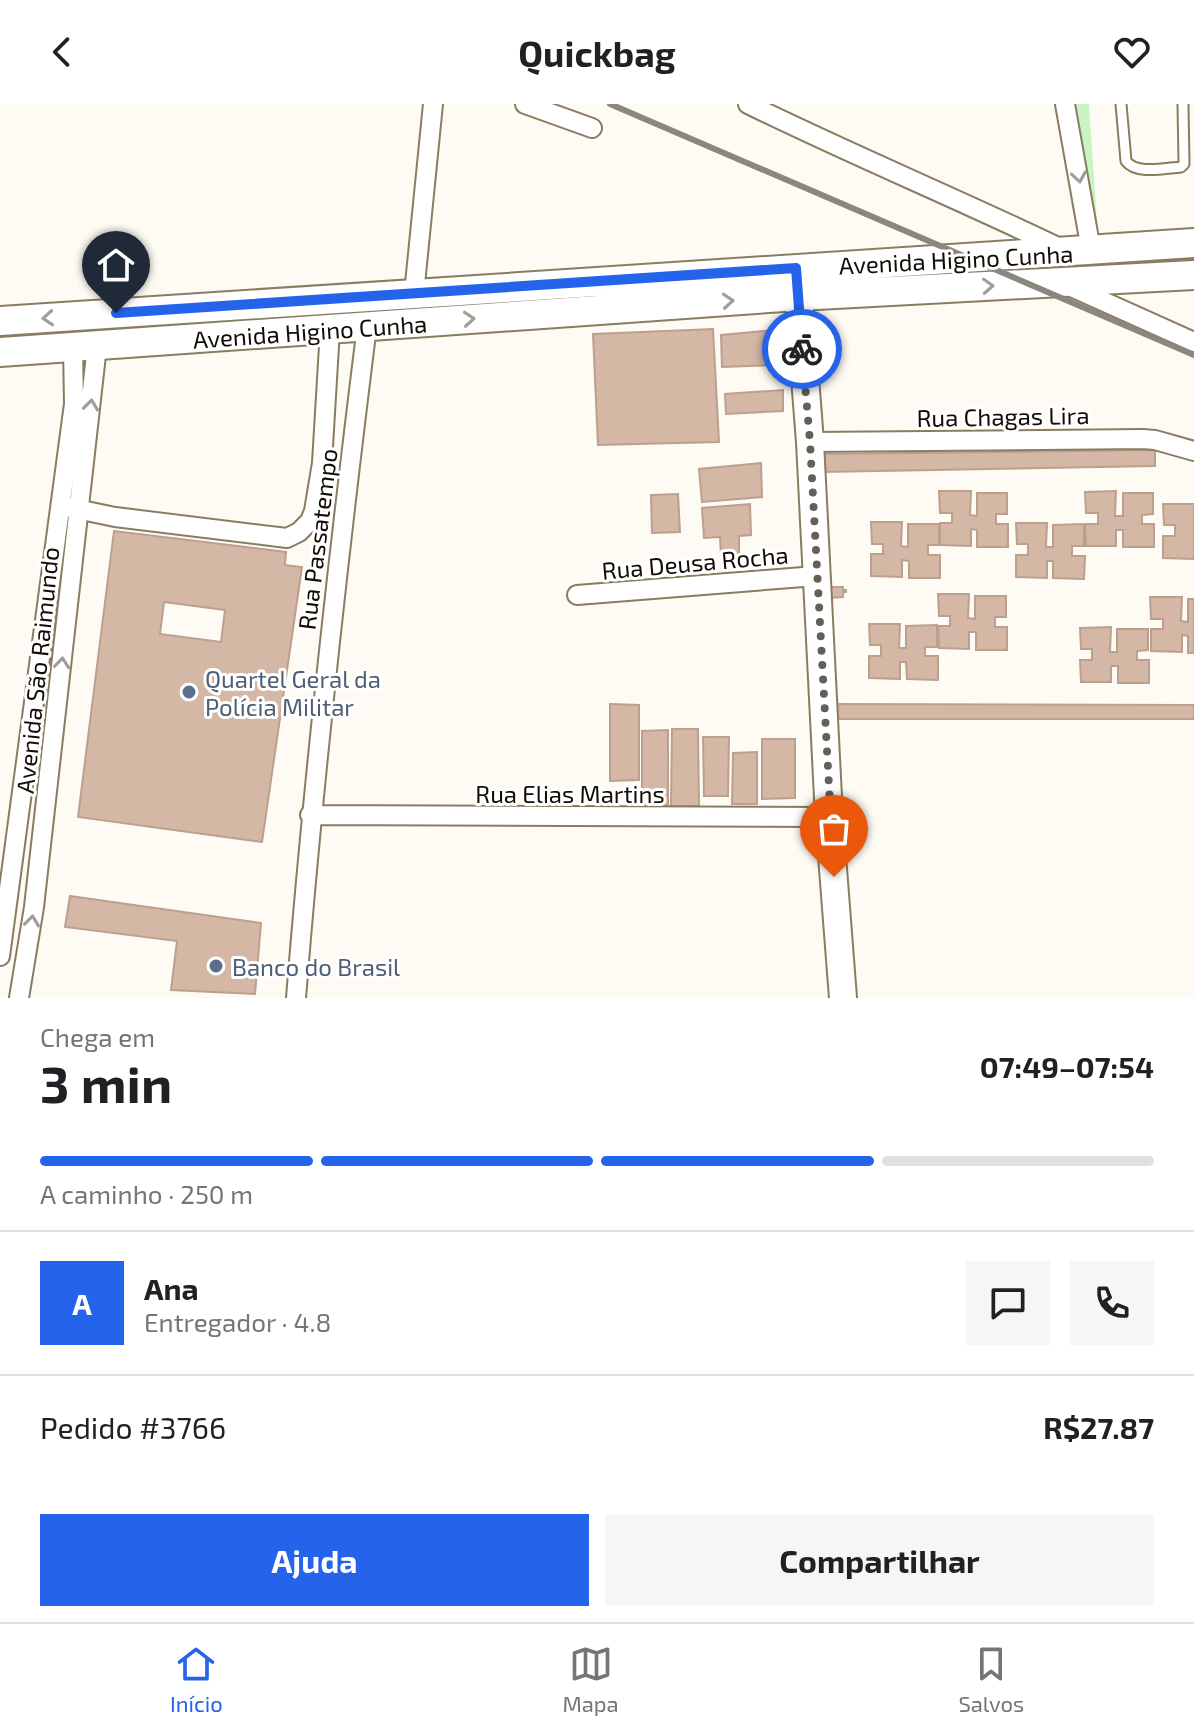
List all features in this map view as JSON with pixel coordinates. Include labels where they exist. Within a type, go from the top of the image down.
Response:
[{"type":"main road","name":"Avenida Higino Cunha","points":[[0,352],[367,326],[1080,252],[1194,243]]},
{"type":"main road","name":"Avenida Higino Cunha","points":[[0,321],[414,294],[797,282],[1060,283],[1194,275]]},
{"type":"street","points":[[414,294],[433,104]]},
{"type":"street","points":[[525,104],[592,128]]},
{"type":"street","points":[[748,104],[840,149],[1080,252],[1065,104]]},
{"type":"street","points":[[797,282],[810,442],[829,817],[843,998]]},
{"type":"street","points":[[1060,283],[1194,342]]},
{"type":"street","name":"Rua Passatempo","points":[[296,998],[310,815],[367,326]]},
{"type":"street","points":[[70,508],[115,517],[287,538],[299,532],[310,521],[314,511],[322,463],[330,329]]},
{"type":"street","name":"Avenida São Raimundo","points":[[19,998],[34,907],[70,508],[74,404],[85,347]]},
{"type":"street","name":"Rua Chagas Lira","points":[[810,442],[1143,439],[1194,451]]},
{"type":"street","points":[[322,463],[350,462]]},
{"type":"street","name":"Avenida São Raimundo","points":[[0,956],[70,508]]},
{"type":"street","name":"Rua Deusa Rocha","points":[[577,595],[816,576]]},
{"type":"street","name":"Rua Elias Martins","points":[[310,815],[829,817]]},
{"type":"lane","points":[[1121,104],[1126,161],[1130,167],[1137,169],[1181,167],[1184,164],[1183,104]]},
{"type":"green space","points":[[1070,104],[1089,104],[1097,223]]},
{"type":"building","points":[[713,329],[719,442],[598,445],[593,334]]},
{"type":"building","points":[[774,330],[775,365],[722,367],[721,335]]},
{"type":"building","points":[[783,390],[783,411],[726,414],[725,394]]},
{"type":"building","points":[[1155,450],[1155,466],[822,472],[821,454]]},
{"type":"building","points":[[761,463],[762,497],[702,502],[699,469]]},
{"type":"building","points":[[939,491],[971,491],[970,515],[977,516],[977,493],[1007,493],[1007,514],[996,514],[996,524],[1008,524],[1008,547],[977,547],[977,530],[971,529],[971,546],[940,545],[940,523],[952,523],[952,513],[940,513]]},
{"type":"building","points":[[1116,491],[1115,516],[1123,516],[1123,493],[1153,493],[1153,514],[1142,515],[1142,524],[1154,524],[1154,547],[1123,547],[1123,530],[1116,530],[1116,546],[1086,546],[1085,524],[1098,524],[1098,513],[1086,513],[1085,492]]},
{"type":"building","points":[[678,494],[680,532],[652,533],[651,495]]},
{"type":"building","points":[[750,504],[751,535],[739,536],[739,554],[721,555],[720,537],[704,538],[702,508]]},
{"type":"building","points":[[1163,504],[1194,504],[1194,559],[1163,558],[1163,536],[1175,536],[1175,525],[1164,525]]},
{"type":"building","points":[[871,522],[902,522],[901,546],[908,547],[908,524],[939,524],[939,545],[928,545],[928,555],[940,555],[940,578],[909,578],[909,561],[902,560],[902,577],[871,576],[871,554],[883,554],[883,544],[872,544]]},
{"type":"building","points":[[1016,523],[1047,523],[1046,547],[1053,547],[1053,525],[1084,524],[1084,546],[1072,546],[1072,556],[1085,556],[1084,579],[1053,578],[1053,561],[1047,561],[1047,578],[1016,577],[1016,555],[1028,555],[1028,544],[1017,544]]},
{"type":"building","points":[[114,531],[286,552],[285,565],[302,567],[262,842],[78,817]],"holes":[[[164,602],[225,610],[221,642],[160,634]]]},
{"type":"building","points":[[829,587],[843,587],[843,597],[830,598]]},
{"type":"building","points":[[938,594],[969,594],[968,618],[975,619],[975,596],[1006,596],[1006,617],[995,617],[995,627],[1007,627],[1007,650],[976,650],[976,632],[969,632],[969,649],[939,648],[938,626],[950,626],[950,616],[939,616]]},
{"type":"building","points":[[1150,597],[1182,597],[1181,621],[1188,622],[1188,599],[1194,599],[1194,653],[1188,653],[1188,636],[1182,635],[1182,652],[1151,651],[1151,629],[1163,629],[1163,619],[1151,619]]},
{"type":"building","points":[[869,624],[900,624],[899,648],[906,648],[906,626],[937,625],[937,647],[925,647],[925,656],[938,656],[938,680],[907,679],[906,662],[900,662],[900,679],[869,678],[869,656],[881,656],[881,645],[870,645]]},
{"type":"building","points":[[1111,627],[1110,652],[1117,652],[1117,629],[1148,629],[1148,650],[1137,651],[1137,660],[1149,660],[1149,683],[1118,683],[1118,666],[1111,666],[1111,682],[1081,682],[1080,660],[1092,660],[1092,649],[1081,649],[1080,628]]},
{"type":"building","points":[[610,704],[639,705],[639,780],[610,781]]},
{"type":"building","points":[[837,704],[1194,705],[1194,719],[838,719]]},
{"type":"building","points":[[672,729],[698,729],[699,806],[671,806]]},
{"type":"building","points":[[668,730],[668,805],[642,805],[642,731]]},
{"type":"building","points":[[703,737],[729,737],[728,796],[704,796]]},
{"type":"building","points":[[762,739],[795,739],[795,798],[762,799]]},
{"type":"building","points":[[757,752],[757,804],[732,804],[733,753]]},
{"type":"building","name":"Banco do Brasil","points":[[70,896],[261,923],[255,994],[171,990],[177,941],[65,927]]},
{"type":"railway","points":[[610,104],[1194,355]]},
{"type":"way so far","points":[[802,349],[834,877]]},
{"type":"place","name":"Quartel Geral da Polícia Militar","points":[[189,692]]},
{"type":"place","name":"Banco do Brasil","points":[[216,966]]},
{"type":"route","points":[[116,313],[796,268],[802,349]]}]
